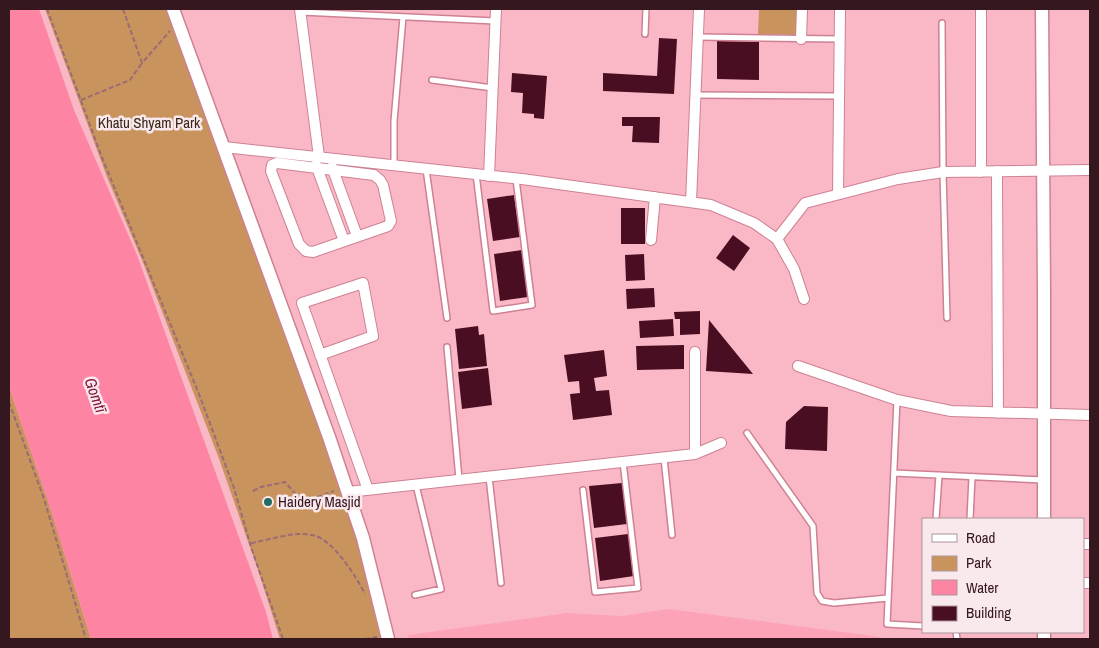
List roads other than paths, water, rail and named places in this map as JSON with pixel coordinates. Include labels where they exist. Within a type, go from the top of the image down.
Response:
[{"type":"street","points":[[173,9],[347,489],[363,538],[388,639]]},
{"type":"street","points":[[489,176],[496,9]]},
{"type":"street","points":[[691,202],[699,9]]},
{"type":"street","points":[[801,39],[802,9]]},
{"type":"street","points":[[838,194],[840,9]]},
{"type":"street","points":[[981,9],[981,172]]},
{"type":"street","points":[[1042,9],[1044,518]]},
{"type":"street","points":[[300,10],[320,157],[318,168],[344,241]]},
{"type":"street","points":[[224,147],[516,178],[711,205],[754,223],[777,239],[794,269],[804,299]]},
{"type":"street","points":[[320,157],[333,171],[357,236]]},
{"type":"street","points":[[277,163],[318,168],[374,175],[383,184],[391,221],[388,226],[313,252],[306,251],[299,244],[271,171],[272,165],[277,163]]},
{"type":"street","points":[[777,239],[806,203],[898,179],[943,172],[1090,170]]},
{"type":"street","points":[[997,171],[998,413]]},
{"type":"street","points":[[651,240],[654,197]]},
{"type":"street","points":[[320,355],[373,336],[363,284],[302,303],[320,355],[368,490]]},
{"type":"street","points":[[695,352],[695,454]]},
{"type":"street","points":[[798,366],[897,400],[951,412],[1090,415]]},
{"type":"street","points":[[347,489],[368,490],[695,454],[721,443]]},
{"type":"lane","points":[[644,34],[646,9]]},
{"type":"lane","points":[[300,10],[496,22]]},
{"type":"lane","points":[[394,165],[394,121],[403,17]]},
{"type":"lane","points":[[942,23],[943,172],[947,318]]},
{"type":"lane","points":[[698,37],[840,40]]},
{"type":"lane","points":[[432,80],[493,88]]},
{"type":"lane","points":[[696,95],[839,96]]},
{"type":"lane","points":[[426,169],[447,318]]},
{"type":"lane","points":[[476,174],[493,311],[532,305],[516,178]]},
{"type":"lane","points":[[447,346],[459,480]]},
{"type":"lane","points":[[897,400],[887,624],[922,626]]},
{"type":"lane","points":[[747,433],[813,526],[817,593],[822,601],[834,603],[888,598]]},
{"type":"lane","points":[[664,457],[672,536]]},
{"type":"lane","points":[[583,490],[595,592],[638,588],[623,462]]},
{"type":"lane","points":[[894,473],[1044,480]]},
{"type":"lane","points":[[936,518],[939,475]]},
{"type":"lane","points":[[489,476],[501,583]]},
{"type":"lane","points":[[970,518],[972,477]]},
{"type":"lane","points":[[415,595],[441,589],[416,485]]},
{"type":"water","name":"Gomtī","points":[[9,9],[39,9],[74,110],[137,255],[266,612],[273,639],[91,639],[50,507],[9,387]]},
{"type":"place","name":"Haidery Masjid","points":[[268,502]]},
{"type":"park label","name":"Khatu Shyam Park","points":[[149,123]]}]
